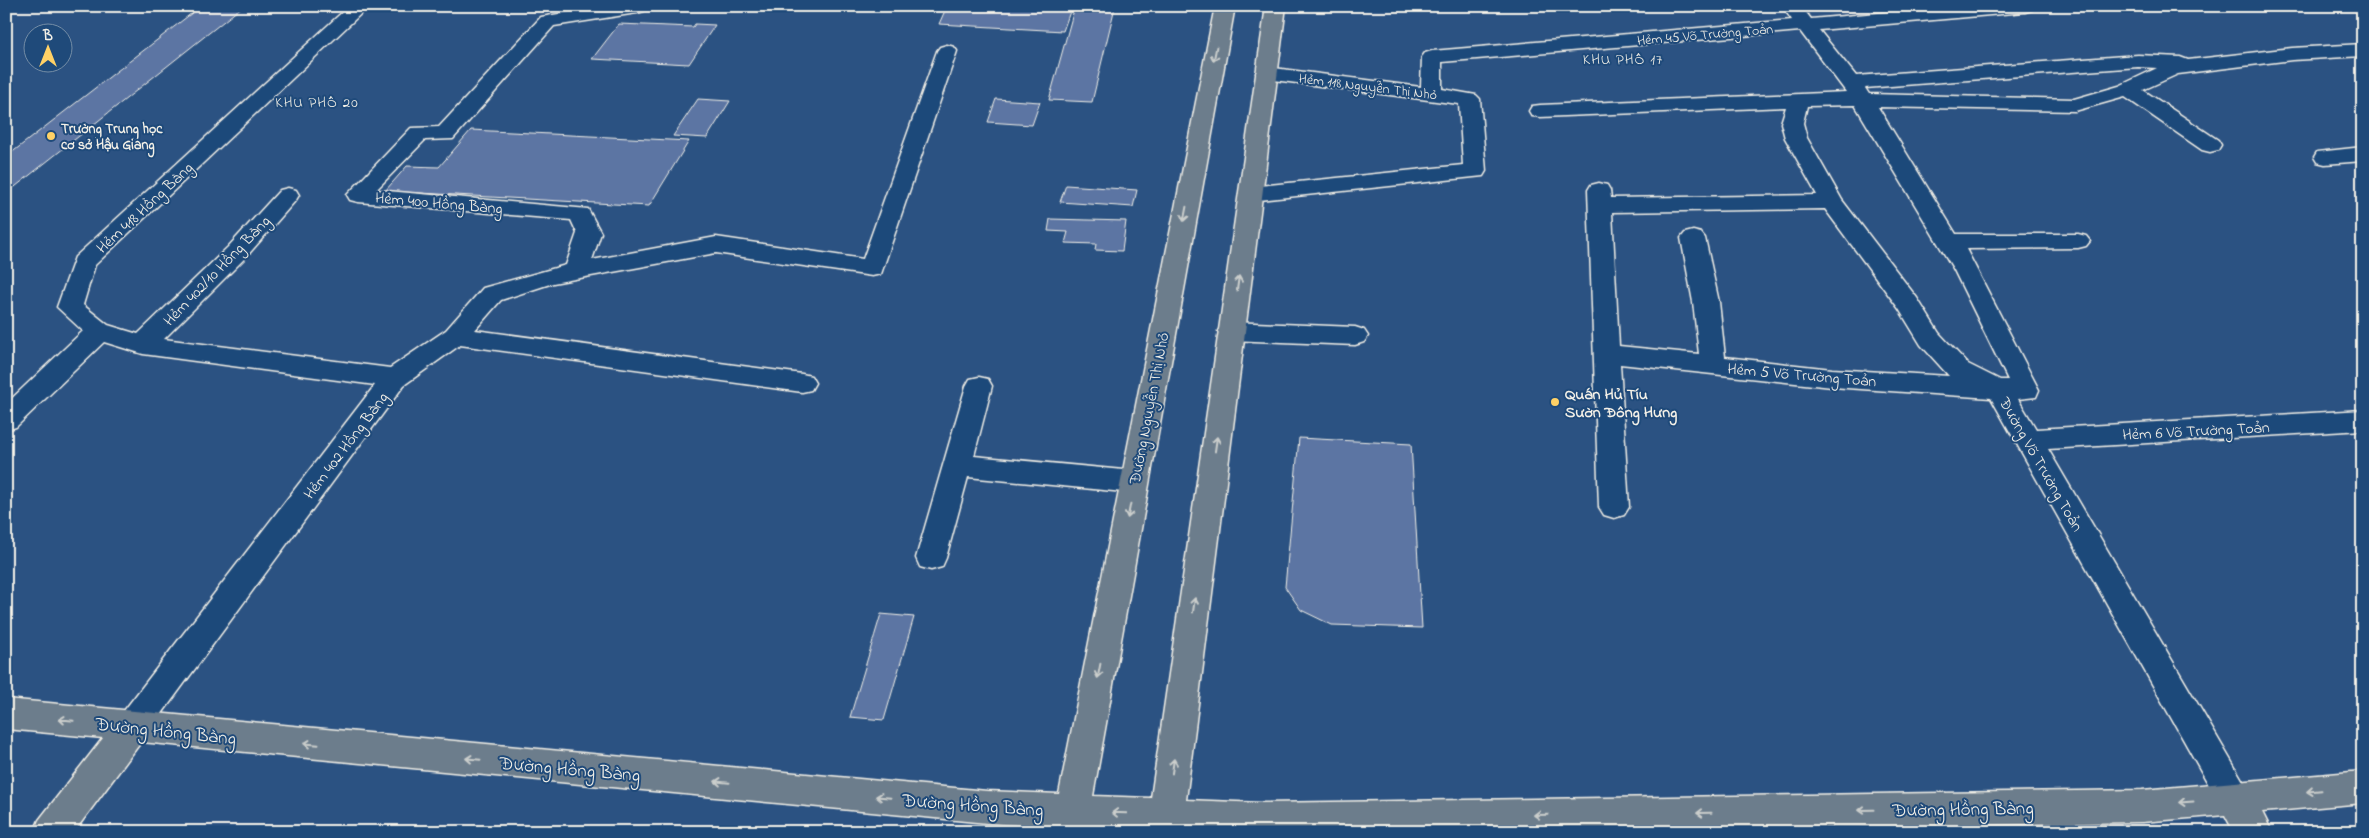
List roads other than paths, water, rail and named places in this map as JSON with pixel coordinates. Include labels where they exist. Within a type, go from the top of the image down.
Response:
[{"type":"main road","name":"Đường Nguyễn Thị Nhỏ","points":[[1070,821],[1225,6]]},
{"type":"main road","points":[[1165,823],[1276,6]]},
{"type":"main road","name":"Đường Hồng Bàng","points":[[6,714],[977,806],[1070,821],[1165,823],[1281,819],[2142,806],[2363,787]]},
{"type":"main road","points":[[52,832],[132,727]]},
{"type":"main road","points":[[2234,799],[2254,832]]},
{"type":"street","name":"Hẻm 418 Hồng Bàng","points":[[99,331],[70,307],[84,262],[360,6]]},
{"type":"street","points":[[1798,16],[2025,6]]},
{"type":"street","name":"Hẻm 400 Hồng Bàng","points":[[576,271],[589,233],[580,214],[358,194],[419,133],[445,134],[548,21],[637,7]]},
{"type":"street","name":"Đường Võ Trường Toản","points":[[1798,16],[1858,94],[1950,242],[2026,390],[1999,388]]},
{"type":"street","name":"Hẻm 45 Võ Trường Toản","points":[[1431,95],[1432,57],[1798,16]]},
{"type":"street","points":[[1858,94],[2075,105],[2128,89],[2173,68],[2292,54],[2363,50]]},
{"type":"street","points":[[395,378],[455,336],[492,294],[549,276],[716,245],[872,268],[947,51]]},
{"type":"street","points":[[1540,112],[1798,100],[2138,61],[2199,65]]},
{"type":"street","name":"Hẻm 118 Nguyễn Thị Nhỏ","points":[[1250,194],[1475,171],[1469,99],[1266,73]]},
{"type":"street","points":[[2128,89],[2210,145]]},
{"type":"street","points":[[1798,100],[1792,123],[1796,138],[1832,202],[1908,304],[1930,339],[1959,370],[1999,388]]},
{"type":"street","points":[[2325,157],[2363,154]]},
{"type":"street","name":"Hẻm 402/10 Hồng Bàng","points":[[143,345],[237,252],[288,194]]},
{"type":"street","points":[[1614,507],[1605,353],[1599,197],[1832,202]]},
{"type":"street","points":[[1693,238],[1706,302],[1714,366]]},
{"type":"street","points":[[1950,242],[2078,241]]},
{"type":"street","name":"Hẻm 402 Hồng Bàng","points":[[99,331],[143,345],[395,378],[132,727]]},
{"type":"street","points":[[6,420],[99,331]]},
{"type":"street","points":[[1231,331],[1355,336]]},
{"type":"street","points":[[455,336],[802,383]]},
{"type":"street","name":"Hẻm 5 Võ Trường Toản","points":[[1605,353],[1832,378],[1999,388]]},
{"type":"street","points":[[931,558],[979,386]]},
{"type":"street","name":"Đường Võ Trường Toản","points":[[1999,388],[2234,799]]},
{"type":"street","name":"Hẻm 6 Võ Trường Toản","points":[[2028,440],[2363,420]]},
{"type":"street","points":[[956,466],[1134,482]]},
{"type":"place","name":"Trường Trung học cơ sở Hậu Giang","points":[[51,136]]},
{"type":"place","name":"Quán Hủ Tíu Sườn Đông Hưng","points":[[1555,402]]},
{"type":"district","name":"KHU PHỐ 17","points":[[1623,59]]},
{"type":"district","name":"KHU PHỐ 20","points":[[317,102]]}]
